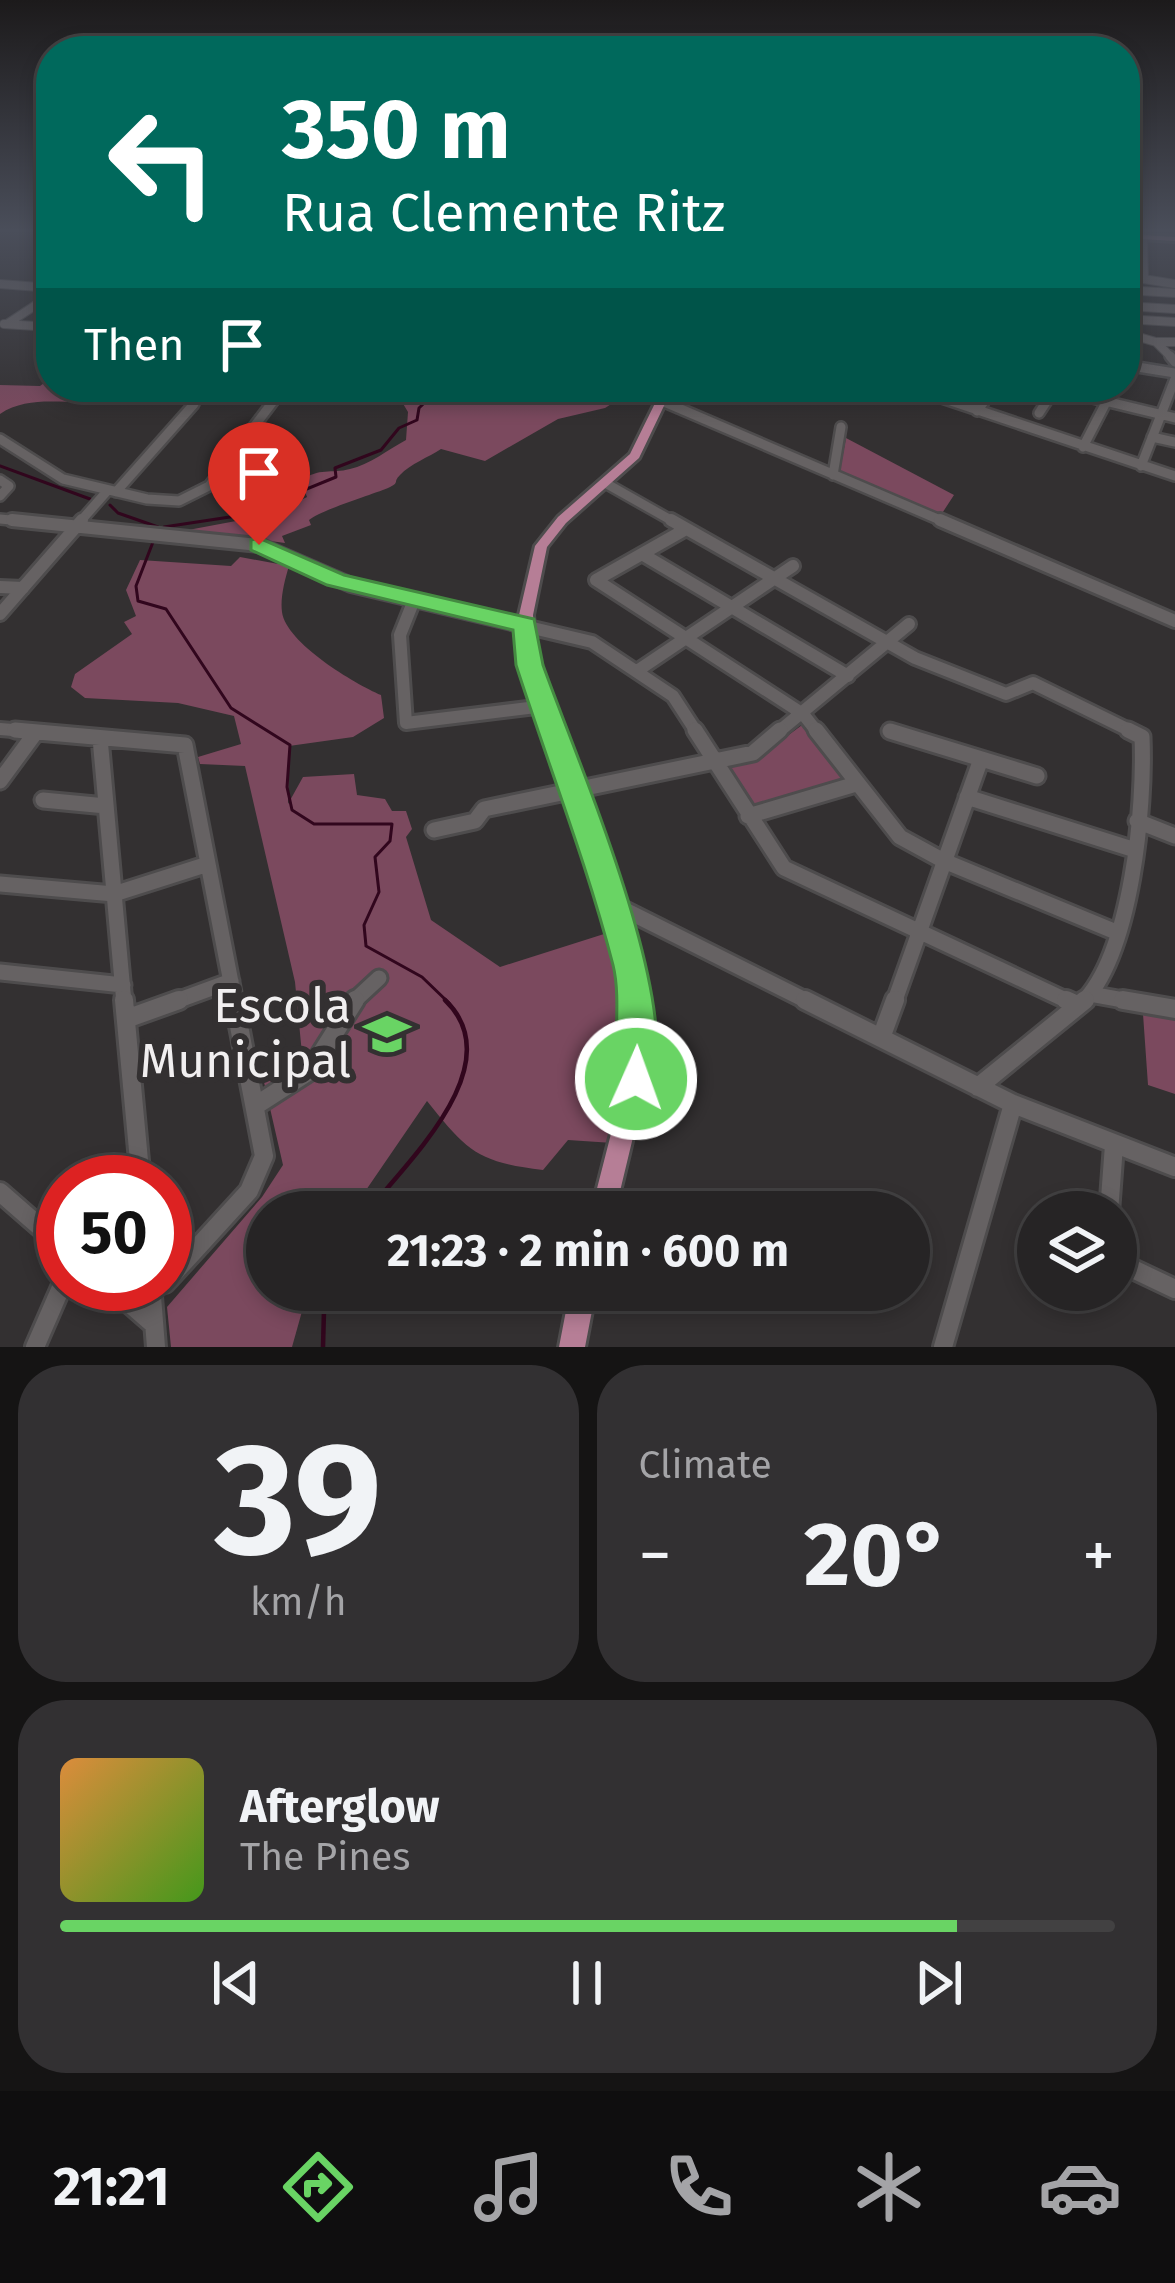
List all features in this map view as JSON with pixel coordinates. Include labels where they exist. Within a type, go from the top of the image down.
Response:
[{"type":"main road","points":[[608,1191],[639,1052],[636,990],[530,665],[525,625],[541,546],[562,520],[607,484],[641,447],[661,402]]},
{"type":"main road","points":[[572,1347],[580,1311]]},
{"type":"street","points":[[4,324],[36,302]]},
{"type":"street","points":[[1140,307],[1175,309]]},
{"type":"street","points":[[1140,320],[1175,322]]},
{"type":"street","points":[[4,324],[36,326]]},
{"type":"street","points":[[1140,337],[1175,342]]},
{"type":"street","points":[[1156,342],[1175,361]]},
{"type":"street","points":[[1140,369],[1175,376],[1172,395],[1141,466]]},
{"type":"street","points":[[0,439],[55,475],[172,501],[200,494],[272,402]]},
{"type":"street","points":[[682,402],[833,475],[1175,622]]},
{"type":"street","points":[[956,402],[1175,476]]},
{"type":"street","points":[[977,412],[984,402]]},
{"type":"street","points":[[1039,413],[1045,402]]},
{"type":"street","points":[[1083,447],[1106,402]]},
{"type":"street","points":[[1110,402],[1175,418]]},
{"type":"street","points":[[0,614],[194,404]]},
{"type":"street","points":[[833,475],[841,428]]},
{"type":"street","points":[[1152,437],[1175,442]]},
{"type":"street","points":[[0,496],[4,483]]},
{"type":"street","points":[[607,484],[936,669],[1002,693],[1036,684],[1142,737],[1137,821],[1107,974],[1084,999],[978,1087]]},
{"type":"street","points":[[0,519],[259,545],[336,580],[592,642],[676,700],[784,868],[919,933],[1084,999],[1175,1009]]},
{"type":"street","points":[[686,529],[596,580],[803,714],[900,837],[944,861],[1116,932]]},
{"type":"street","points":[[643,554],[848,676]]},
{"type":"street","points":[[637,670],[793,566]]},
{"type":"street","points":[[0,587],[22,588]]},
{"type":"street","points":[[414,600],[400,635],[406,722],[544,706]]},
{"type":"street","points":[[434,830],[475,821],[484,809],[715,764],[763,748],[909,624]]},
{"type":"street","points":[[0,729],[185,745],[264,1156],[258,1179],[192,1250]]},
{"type":"street","points":[[890,731],[1037,776]]},
{"type":"street","points":[[0,781],[36,732]]},
{"type":"street","points":[[100,737],[139,1155]]},
{"type":"street","points":[[881,1038],[981,759]]},
{"type":"street","points":[[748,816],[856,784]]},
{"type":"street","points":[[968,796],[1132,849]]},
{"type":"street","points":[[43,800],[106,806]]},
{"type":"street","points":[[1137,821],[1175,836]]},
{"type":"street","points":[[0,884],[114,894],[208,864]]},
{"type":"street","points":[[611,904],[1012,1104],[1175,1167]]},
{"type":"street","points":[[2,976],[123,985]]},
{"type":"street","points":[[255,1106],[311,1070],[346,1008],[379,978]]},
{"type":"street","points":[[126,1019],[231,981]]},
{"type":"street","points":[[943,1347],[1012,1104]]},
{"type":"street","points":[[1111,1191],[1114,1145]]},
{"type":"street","points":[[0,1192],[36,1223]]},
{"type":"street","points":[[1137,1271],[1175,1289]]},
{"type":"street","points":[[35,1347],[51,1311]]},
{"type":"street","points":[[132,1311],[155,1336]]},
{"type":"shaded area","points":[[0,385],[36,386],[36,402],[0,414]]},
{"type":"shaded area","points":[[402,402],[614,402],[558,419],[485,461],[441,449],[409,467],[392,486],[324,512],[309,520],[311,525],[282,536],[285,543],[188,530],[273,514],[307,497],[301,481],[307,477],[357,467],[406,440],[408,412]]},
{"type":"shaded area","points":[[846,438],[954,495],[939,518],[839,475]]},
{"type":"shaded area","points":[[240,557],[289,566],[282,601],[286,624],[323,661],[381,695],[384,718],[353,737],[289,746],[288,804],[303,777],[354,774],[357,795],[385,799],[392,811],[406,811],[412,829],[406,837],[431,920],[500,967],[604,934],[631,998],[613,1143],[568,1140],[543,1170],[503,1163],[464,1143],[427,1101],[365,1191],[266,1191],[283,1165],[264,1082],[303,1064],[295,982],[245,766],[200,764],[198,757],[241,744],[234,716],[178,703],[85,698],[71,687],[75,674],[132,634],[124,622],[136,616],[126,590],[140,560],[231,566]]},
{"type":"shaded area","points":[[802,725],[845,782],[753,810],[724,766],[766,752]]},
{"type":"shaded area","points":[[1143,1014],[1175,1019],[1175,1094],[1148,1085]]},
{"type":"shaded area","points":[[246,1216],[246,1311],[302,1311],[292,1347],[171,1347],[167,1311],[192,1311],[192,1278]]},
{"type":"waterway","points":[[164,527],[243,515],[336,477],[335,468],[381,450],[399,428],[417,420],[425,402]]},
{"type":"waterway","points":[[0,466],[90,499]]},
{"type":"waterway","points":[[110,505],[118,513],[158,527]]},
{"type":"waterway","points":[[153,542],[136,586],[138,601],[166,609],[231,708],[290,745],[287,787],[292,810],[314,824],[392,824],[390,841],[375,857],[379,892],[364,925],[366,946],[422,977],[449,1003]]},
{"type":"waterway","points":[[384,1191],[427,1139],[461,1082],[467,1053],[463,1025],[445,1000]]},
{"type":"waterway","points":[[323,1347],[324,1311]]},
{"type":"place","name":"Escola Municipal","points":[[387,1034]]},
{"type":"route","points":[[259,545],[336,580],[525,625],[530,665],[632,968],[639,1022],[636,1079]]}]
